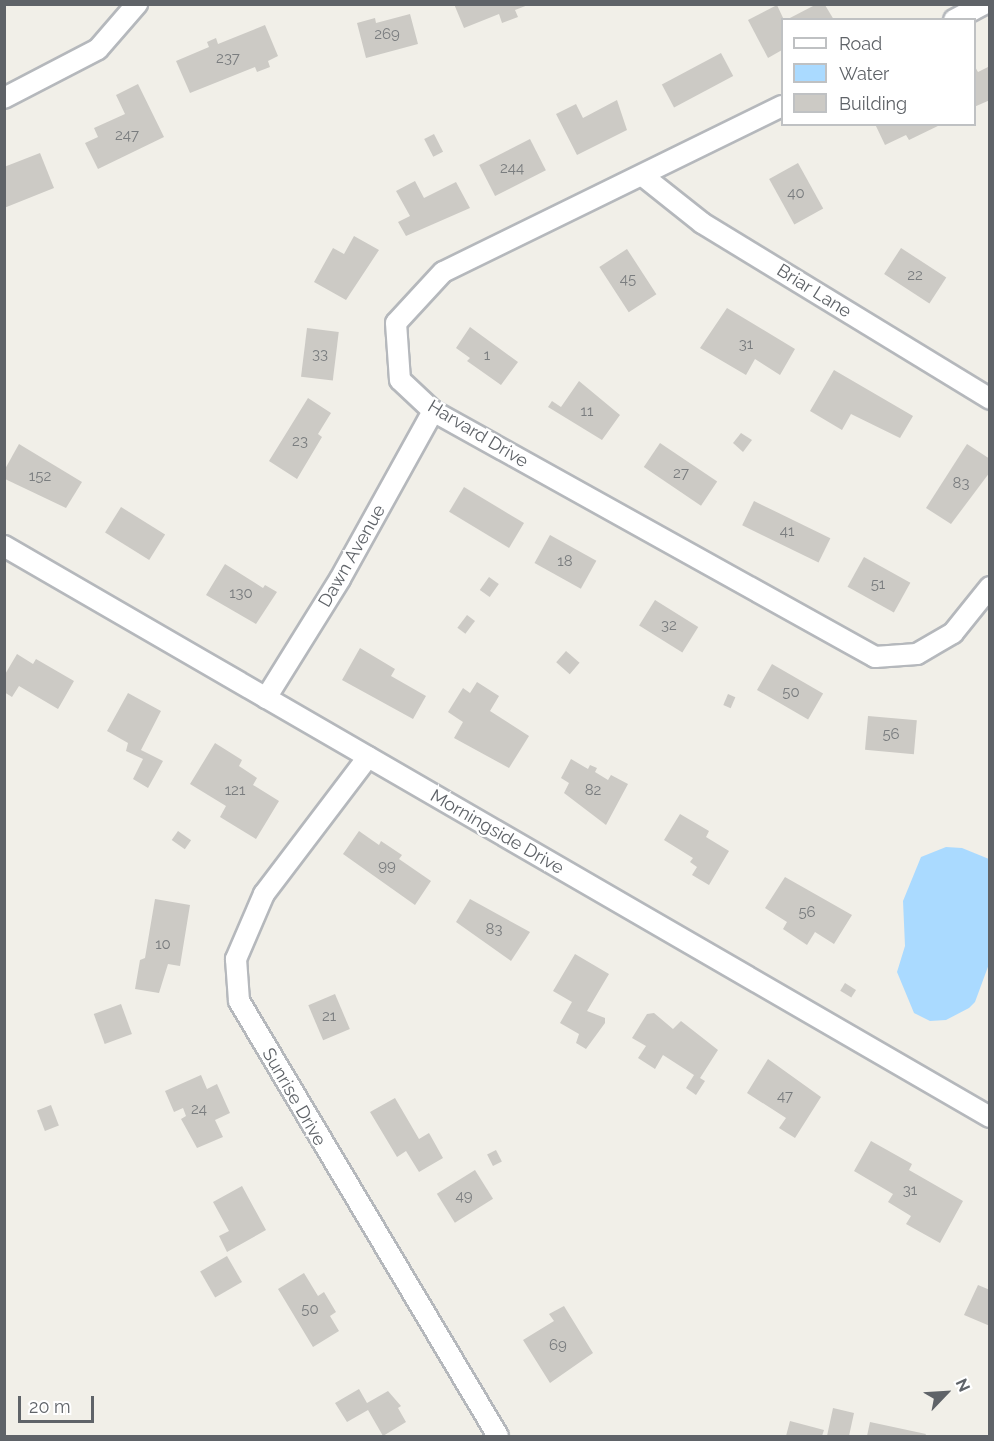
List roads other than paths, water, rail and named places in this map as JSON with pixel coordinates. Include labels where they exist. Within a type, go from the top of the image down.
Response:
[{"type":"street","points":[[4,98],[98,49],[137,4]]},
{"type":"street","points":[[958,18],[984,4]]},
{"type":"street","name":"Harvard Drive","points":[[781,107],[443,272],[396,324],[400,380],[433,411],[875,657],[917,654],[953,633],[990,586]]},
{"type":"street","name":"Briar Lane","points":[[643,176],[702,223],[990,399]]},
{"type":"street","name":"Dawn Avenue","points":[[266,698],[340,579],[433,411]]},
{"type":"street","name":"Morningside Drive","points":[[4,546],[990,1117]]},
{"type":"street","name":"Sunrise Drive","points":[[368,757],[264,894],[236,959],[238,1001],[498,1437]]},
{"type":"water","points":[[946,847],[962,848],[989,859],[989,964],[975,1002],[969,1008],[946,1020],[930,1021],[914,1013],[897,972],[905,946],[903,901],[921,857]]}]
